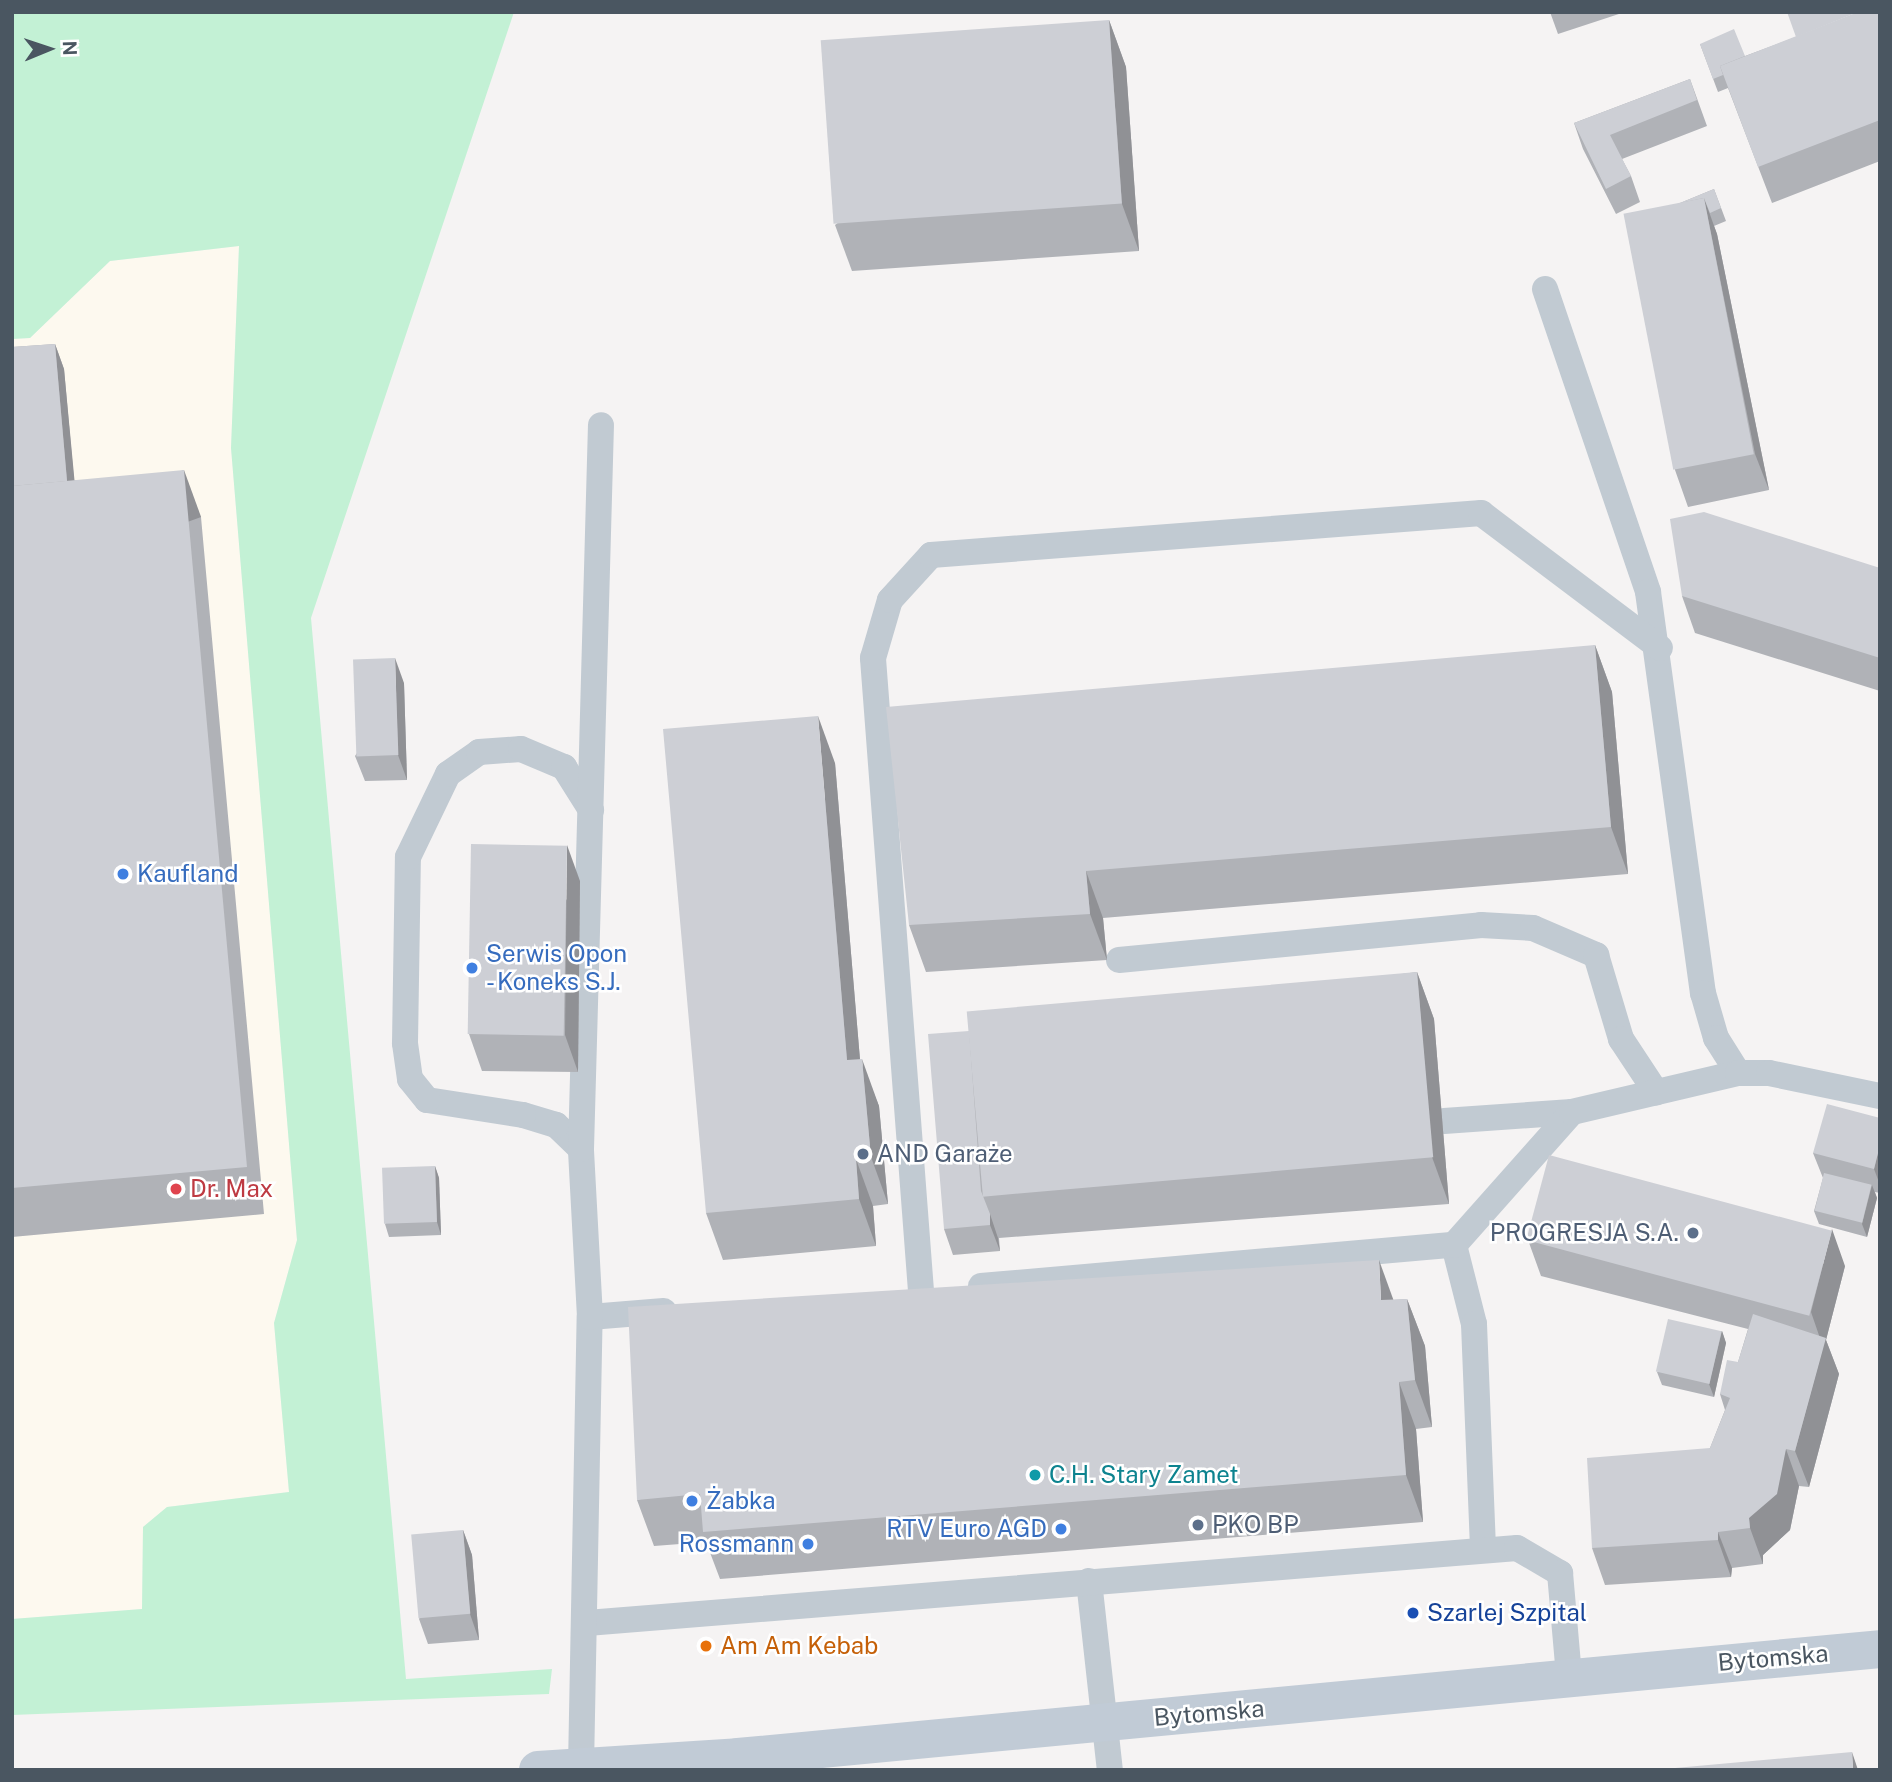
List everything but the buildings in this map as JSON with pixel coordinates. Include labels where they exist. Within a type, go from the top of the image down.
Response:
[{"type":"street","name":"Bytomska","points":[[538,1770],[1107,1723],[1569,1676],[1880,1649]]},
{"type":"lane","points":[[1545,289],[1648,592],[1660,648],[1703,993],[1716,1038],[1738,1073]]},
{"type":"lane","points":[[581,1767],[587,1623],[590,1317],[581,1149],[601,425]]},
{"type":"lane","points":[[921,1291],[873,659],[890,600],[930,555],[1481,513],[1660,648]]},
{"type":"lane","points":[[581,1149],[556,1125],[534,1118],[427,1100],[410,1079],[405,1044],[408,857],[448,774],[479,752],[521,749],[564,767],[591,810]]},
{"type":"lane","points":[[1119,960],[1481,925],[1533,928],[1596,955],[1621,1039],[1656,1092]]},
{"type":"lane","points":[[1444,1121],[1572,1112],[1738,1073],[1769,1073],[1880,1096]]},
{"type":"lane","points":[[893,1293],[1454,1245],[1572,1112]]},
{"type":"lane","points":[[1454,1245],[1474,1324],[1483,1546]]},
{"type":"lane","points":[[590,1317],[698,1308]]},
{"type":"lane","points":[[587,1623],[1483,1546],[1517,1548],[1560,1573],[1569,1676]]},
{"type":"lane","points":[[1089,1581],[1111,1770]]},
{"type":"shaded area","points":[[239,246],[231,448],[297,1240],[274,1323],[289,1492],[167,1507],[143,1527],[142,1609],[12,1619],[12,339],[30,338],[110,261]]},
{"type":"green space","points":[[12,12],[514,12],[311,618],[406,1679],[552,1669],[549,1694],[12,1715],[12,1619],[142,1609],[143,1527],[167,1507],[289,1492],[274,1323],[297,1240],[231,448],[239,246],[110,261],[30,338],[12,339]]},
{"type":"place","name":"Kaufland","points":[[123,874]]},
{"type":"place","name":"Serwis Opon - Koneks S.J.","points":[[472,968]]},
{"type":"place","name":"AND Garaże","points":[[863,1154]]},
{"type":"place","name":"Dr. Max","points":[[176,1189]]},
{"type":"place","name":"PROGRESJA S.A.","points":[[1693,1233]]},
{"type":"place","name":"C.H. Stary Zamet","points":[[1035,1475]]},
{"type":"place","name":"Żabka","points":[[692,1501]]},
{"type":"place","name":"PKO BP","points":[[1198,1525]]},
{"type":"place","name":"RTV Euro AGD","points":[[1061,1529]]},
{"type":"place","name":"Rossmann","points":[[808,1544]]},
{"type":"place","name":"Szarlej Szpital","points":[[1413,1613]]},
{"type":"place","name":"Am Am Kebab","points":[[706,1646]]}]
